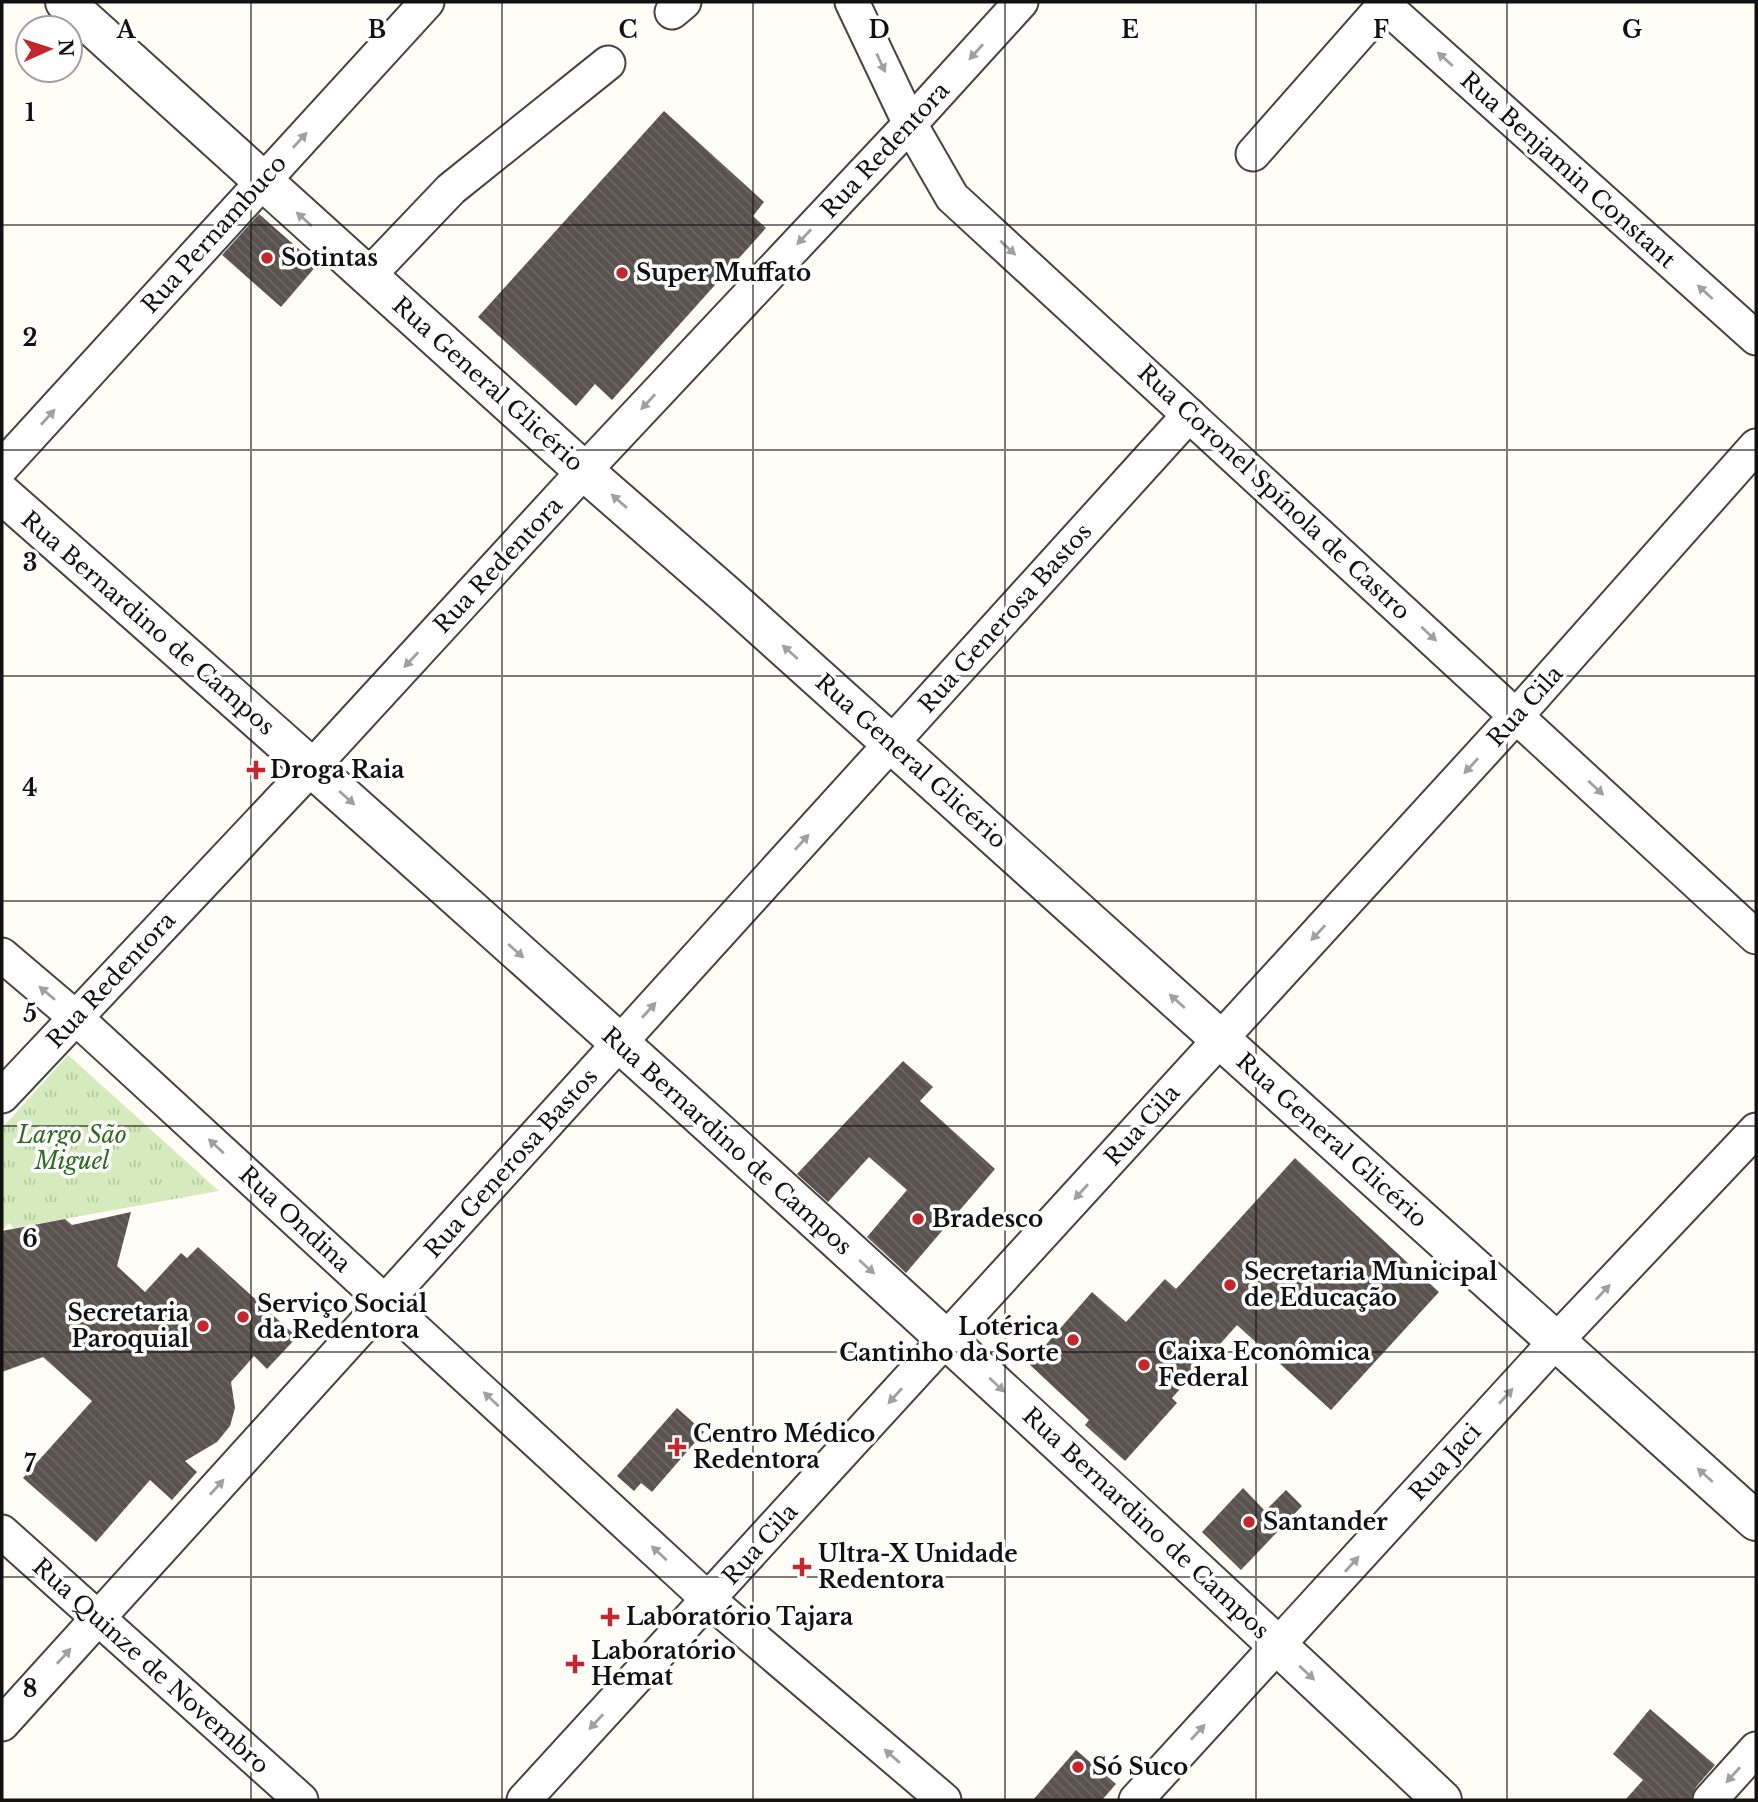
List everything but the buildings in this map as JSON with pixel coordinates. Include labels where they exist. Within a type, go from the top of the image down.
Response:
[{"type":"street","name":"Rua General Glicério","points":[[65,2],[262,182],[1756,1521]]},
{"type":"street","name":"Rua Pernambuco","points":[[2,467],[427,2]]},
{"type":"street","name":"Rua Coronel Spínola de Castro","points":[[852,2],[910,124],[952,197],[1756,937]]},
{"type":"street","name":"Rua Redentora","points":[[2,1096],[312,767],[1021,2]]},
{"type":"street","points":[[1253,153],[1384,3]]},
{"type":"street","name":"Rua Benjamin Constant","points":[[1384,3],[1756,338]]},
{"type":"street","points":[[368,276],[451,189],[608,63]]},
{"type":"street","name":"Rua Generosa Bastos","points":[[2,1724],[1189,415]]},
{"type":"street","name":"Rua Cila","points":[[524,1800],[1517,715],[1756,446]]},
{"type":"street","name":"Rua Bernardino de Campos","points":[[2,494],[312,767],[947,1339],[1442,1800]]},
{"type":"street","name":"Rua Ondina","points":[[2,955],[75,1017],[709,1600],[944,1800]]},
{"type":"street","name":"Rua Jaci","points":[[1136,1800],[1556,1341],[1756,1130]]},
{"type":"street","name":"Rua Quinze de Novembro","points":[[2,1532],[301,1800]]},
{"type":"street","points":[[1710,1800],[1756,1749]]},
{"type":"green space","name":"Largo São Miguel","points":[[68,1055],[219,1191],[14,1228],[9,1223],[2,1230],[2,1128]]},
{"type":"place","name":"Sotintas","points":[[267,258]]},
{"type":"place","name":"Super Muffato","points":[[622,273]]},
{"type":"place","name":"Droga Raia","points":[[256,770]]},
{"type":"place","name":"Bradesco","points":[[918,1219]]},
{"type":"place","name":"Secretaria Municipal de Educação","points":[[1230,1285]]},
{"type":"place","name":"Serviço Social da Redentora","points":[[243,1317]]},
{"type":"place","name":"Secretaria Paroquial","points":[[203,1326]]},
{"type":"place","name":"Lotérica Cantinho da Sorte","points":[[1073,1340]]},
{"type":"place","name":"Caixa Econômica Federal","points":[[1144,1365]]},
{"type":"place","name":"Centro Médico Redentora","points":[[677,1447]]},
{"type":"place","name":"Santander","points":[[1249,1522]]},
{"type":"place","name":"Ultra-X Unidade Redentora","points":[[802,1567]]},
{"type":"place","name":"Laboratório Tajara","points":[[610,1617]]},
{"type":"place","name":"Laboratório Hemat","points":[[575,1664]]},
{"type":"place","name":"Só Suco","points":[[1078,1767]]}]
